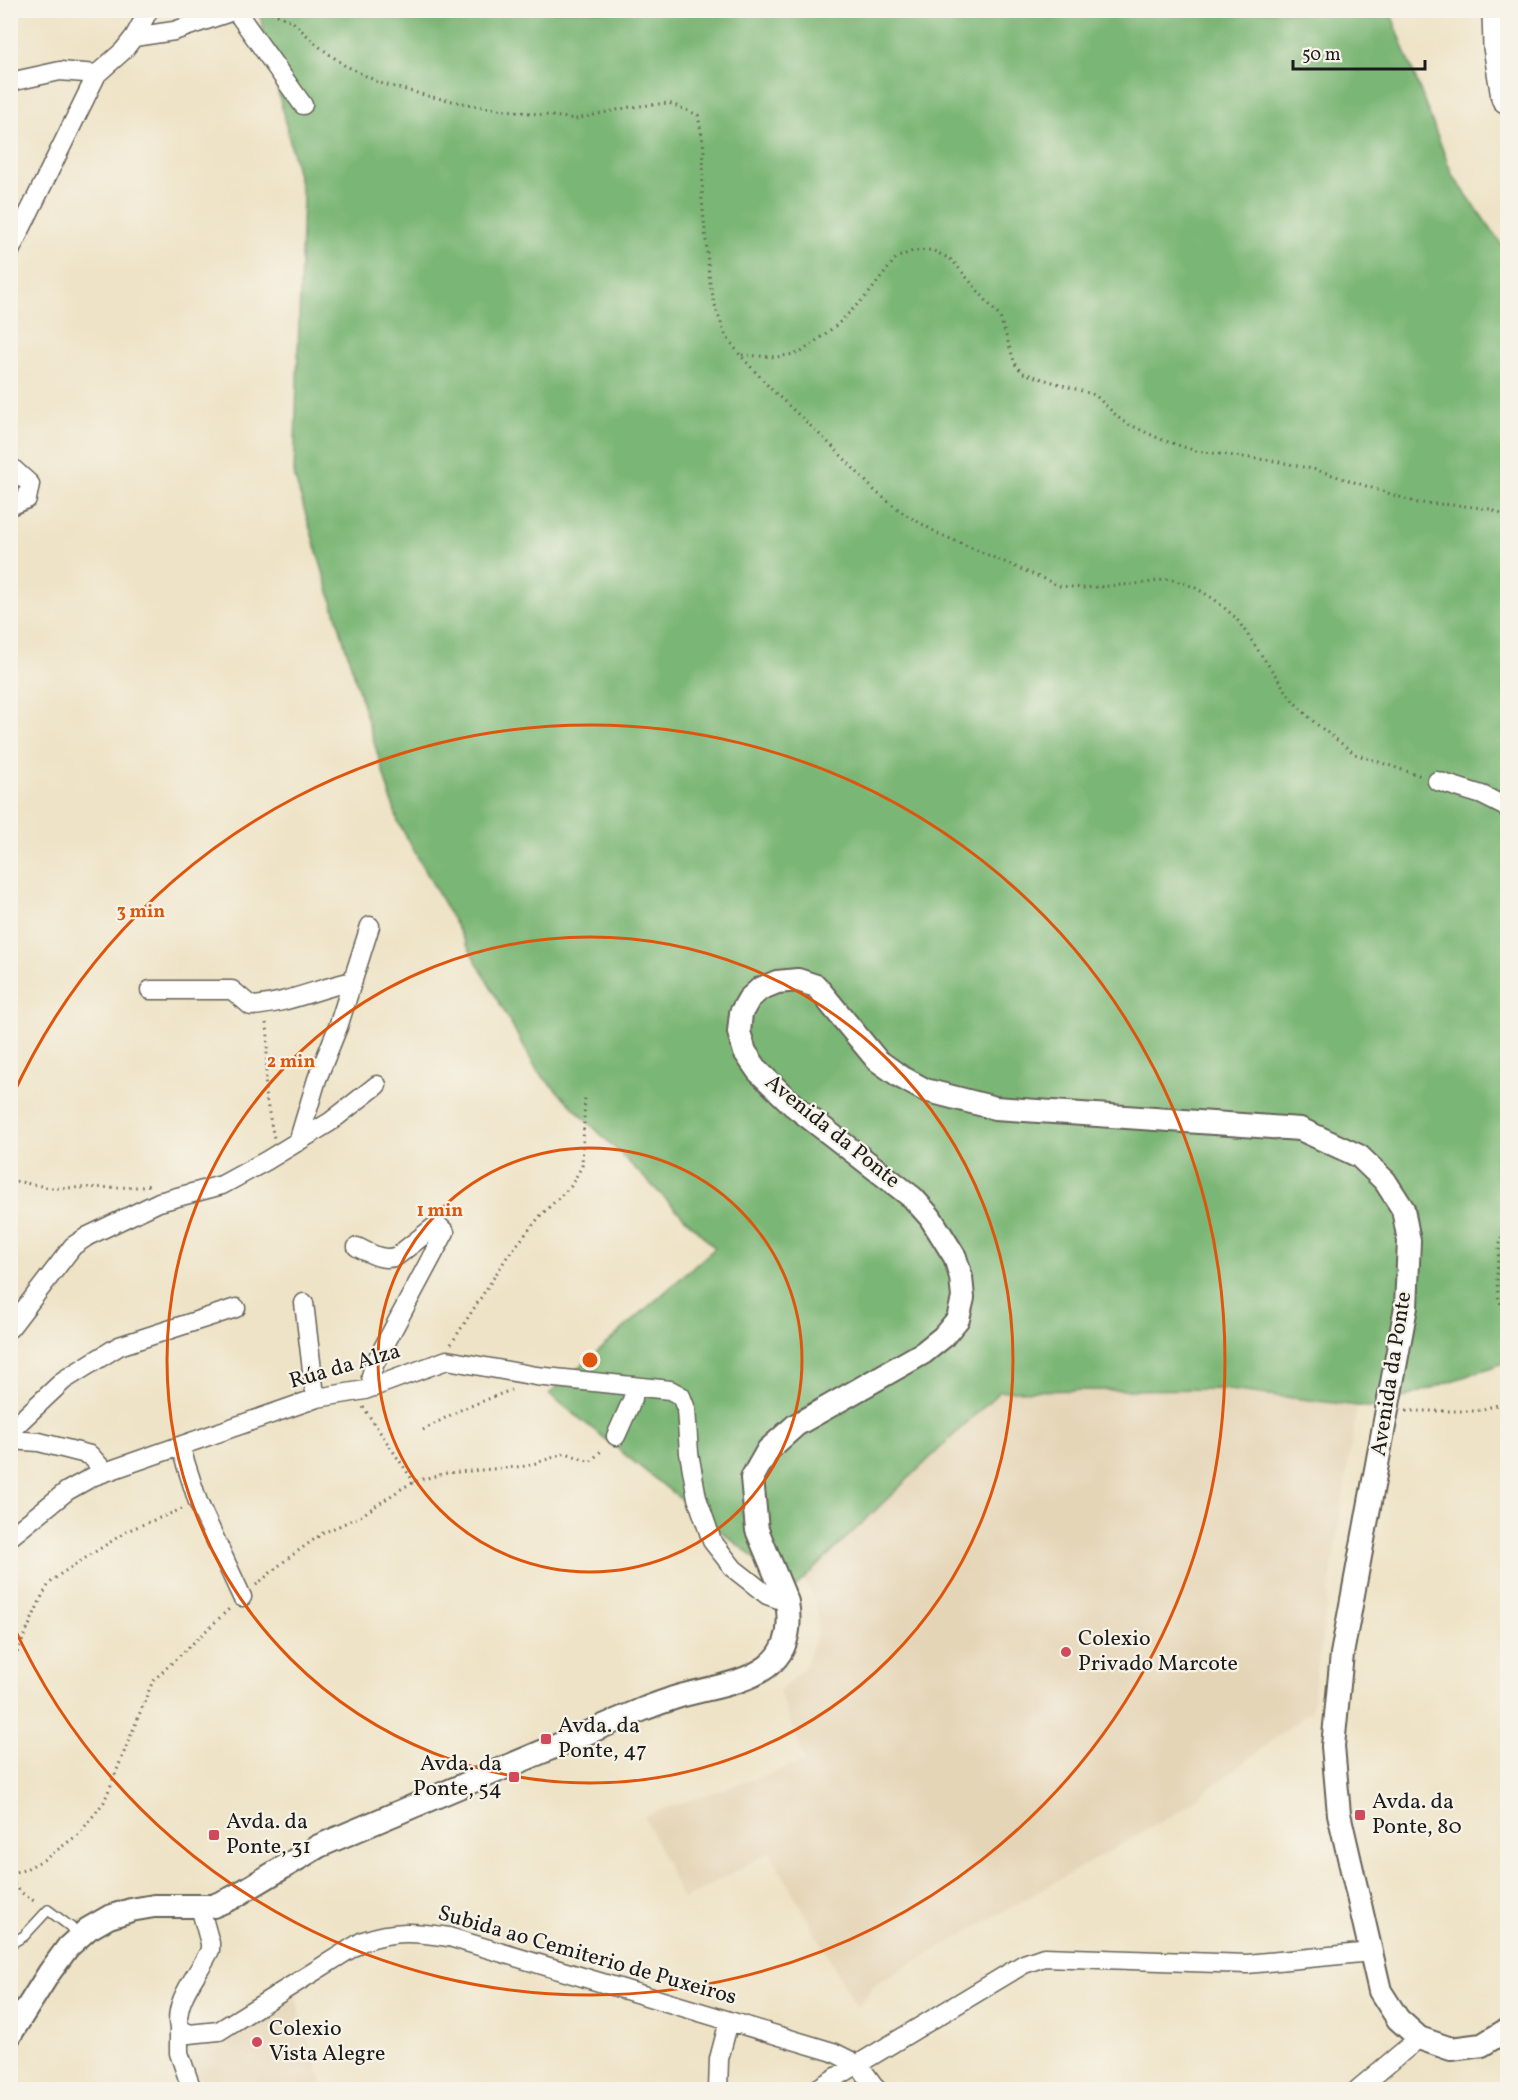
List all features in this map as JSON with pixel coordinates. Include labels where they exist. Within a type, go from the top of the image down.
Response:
[{"type":"highway","points":[[1490,10],[1500,48],[1508,97]]},
{"type":"highway","points":[[1499,10],[1500,48]]},
{"type":"street","points":[[10,251],[97,74],[129,44],[149,10]]},
{"type":"street","points":[[129,44],[236,11],[303,105]]},
{"type":"street","points":[[10,82],[60,71],[97,74]]},
{"type":"street","points":[[10,466],[30,484],[27,499],[10,506]]},
{"type":"street","points":[[1437,781],[1482,795],[1508,808]]},
{"type":"street","points":[[298,1142],[317,1079],[338,1027],[370,926]]},
{"type":"street","name":"Avenida da Ponte","points":[[10,2035],[68,1947],[81,1935],[109,1917],[154,1906],[213,1906],[232,1898],[319,1846],[601,1726],[677,1697],[724,1686],[755,1675],[770,1666],[784,1648],[789,1623],[788,1602],[757,1530],[752,1478],[768,1450],[796,1425],[923,1353],[943,1337],[957,1319],[963,1298],[961,1277],[955,1257],[930,1217],[913,1198],[793,1105],[758,1071],[745,1052],[739,1032],[741,1013],[749,999],[760,989],[777,982],[798,980],[816,986],[878,1060],[901,1077],[925,1090],[995,1108],[1300,1129],[1359,1156],[1385,1181],[1403,1209],[1409,1240],[1406,1306],[1342,1654],[1333,1746],[1339,1815],[1380,1991],[1398,2019],[1419,2038],[1451,2049],[1482,2045],[1508,2030]]},
{"type":"street","points":[[150,990],[232,990],[251,1006],[269,1005],[353,981]]},
{"type":"street","points":[[10,1328],[73,1246],[88,1236],[159,1202],[222,1185],[279,1154],[330,1122],[377,1085]]},
{"type":"street","points":[[357,1247],[391,1259],[434,1227],[439,1226],[445,1232],[374,1365],[371,1376],[374,1387]]},
{"type":"street","points":[[304,1303],[317,1398]]},
{"type":"street","points":[[10,1431],[64,1380],[119,1346],[236,1308]]},
{"type":"street","points":[[447,1360],[527,1375],[670,1390],[681,1396],[686,1409],[689,1453],[697,1498],[712,1541],[734,1569],[767,1595],[788,1602]]},
{"type":"street","name":"Rúa da Alza","points":[[10,1537],[67,1491],[105,1472],[317,1398],[374,1387],[447,1360]]},
{"type":"street","points":[[616,1436],[633,1398],[634,1386]]},
{"type":"street","points":[[10,1440],[39,1442],[90,1455],[105,1472]]},
{"type":"street","points":[[180,1446],[198,1502],[242,1597]]},
{"type":"street","points":[[192,2090],[179,2053],[177,2019],[183,1998],[210,1950],[200,1907]]},
{"type":"street","name":"Subida ao Cemiterio de Puxeiros","points":[[179,2028],[189,2034],[219,2031],[363,1941],[387,1933],[420,1933],[449,1937],[729,2021],[832,2052],[859,2065]]},
{"type":"street","points":[[815,2090],[1024,1964],[1044,1958],[1247,1965],[1371,1952]]},
{"type":"street","points":[[718,2090],[719,2059],[729,2021]]},
{"type":"street","points":[[1358,2090],[1419,2038]]},
{"type":"street","points":[[859,2065],[877,2090]]},
{"type":"lane","points":[[10,1944],[24,1936],[48,1911],[81,1935]]},
{"type":"path","points":[[266,10],[292,21],[317,45],[344,65],[380,83],[432,97],[483,107],[576,119],[630,107],[669,103],[698,115],[704,148],[702,199],[710,284],[726,336],[772,390],[834,448],[876,492],[903,513],[939,534],[1060,586],[1084,588],[1170,579],[1194,586],[1236,618],[1257,652],[1293,700],[1315,723],[1355,754],[1437,781]]},
{"type":"path","points":[[740,355],[776,357],[800,353],[838,324],[869,293],[896,258],[913,250],[932,250],[952,260],[1000,317],[1015,364],[1023,373],[1095,395],[1122,421],[1160,439],[1196,451],[1275,461],[1317,470],[1418,504],[1457,505],[1490,510],[1508,517]]},
{"type":"path","points":[[262,1005],[268,1033],[265,1093],[279,1154]]},
{"type":"path","points":[[447,1360],[448,1348],[507,1257],[541,1215],[571,1186],[582,1166],[585,1097]]},
{"type":"path","points":[[10,1180],[51,1188],[141,1187],[159,1183]]},
{"type":"path","points":[[1508,1214],[1503,1225],[1498,1258],[1499,1297],[1508,1321]]},
{"type":"path","points":[[423,1430],[458,1411],[517,1387],[527,1375]]},
{"type":"path","points":[[353,1392],[414,1482]]},
{"type":"path","points":[[1387,1411],[1476,1411],[1508,1402]]},
{"type":"path","points":[[10,1874],[24,1870],[45,1859],[79,1834],[104,1802],[152,1683],[242,1597],[286,1559],[323,1533],[359,1517],[414,1482],[447,1473],[527,1466],[566,1454],[590,1462],[616,1436]]},
{"type":"path","points":[[10,1669],[42,1596],[58,1575],[129,1530],[198,1502]]},
{"type":"path","points":[[10,1880],[22,1893],[48,1911]]},
{"type":"shaded area","name":"Colexio Privado Marcote","points":[[1039,1306],[1361,1379],[1311,1711],[1180,1811],[874,1985],[857,2008],[770,1852],[683,1900],[644,1816],[805,1762],[779,1691],[805,1667],[817,1636],[818,1614],[812,1592],[787,1561]]},
{"type":"shaded area","name":"Colexio Vista Alegre","points":[[295,1996],[324,2089],[195,2089],[183,2049],[190,2043],[220,2040],[240,2031]]},
{"type":"green space","points":[[259,11],[1390,11],[1452,174],[1507,252],[1507,1362],[1374,1408],[1221,1389],[1000,1391],[793,1589],[549,1394],[715,1248],[538,1072],[398,822],[294,475],[303,197]]},
{"type":"place","name":"Colexio Privado Marcote","points":[[1066,1652]]},
{"type":"place","name":"Avda. da Ponte, 47","points":[[546,1739]]},
{"type":"place","name":"Avda. da Ponte, 54","points":[[514,1777]]},
{"type":"place","name":"Avda. da Ponte, 80","points":[[1360,1815]]},
{"type":"place","name":"Avda. da Ponte, 31","points":[[214,1835]]},
{"type":"place","name":"Colexio Vista Alegre","points":[[257,2042]]}]
